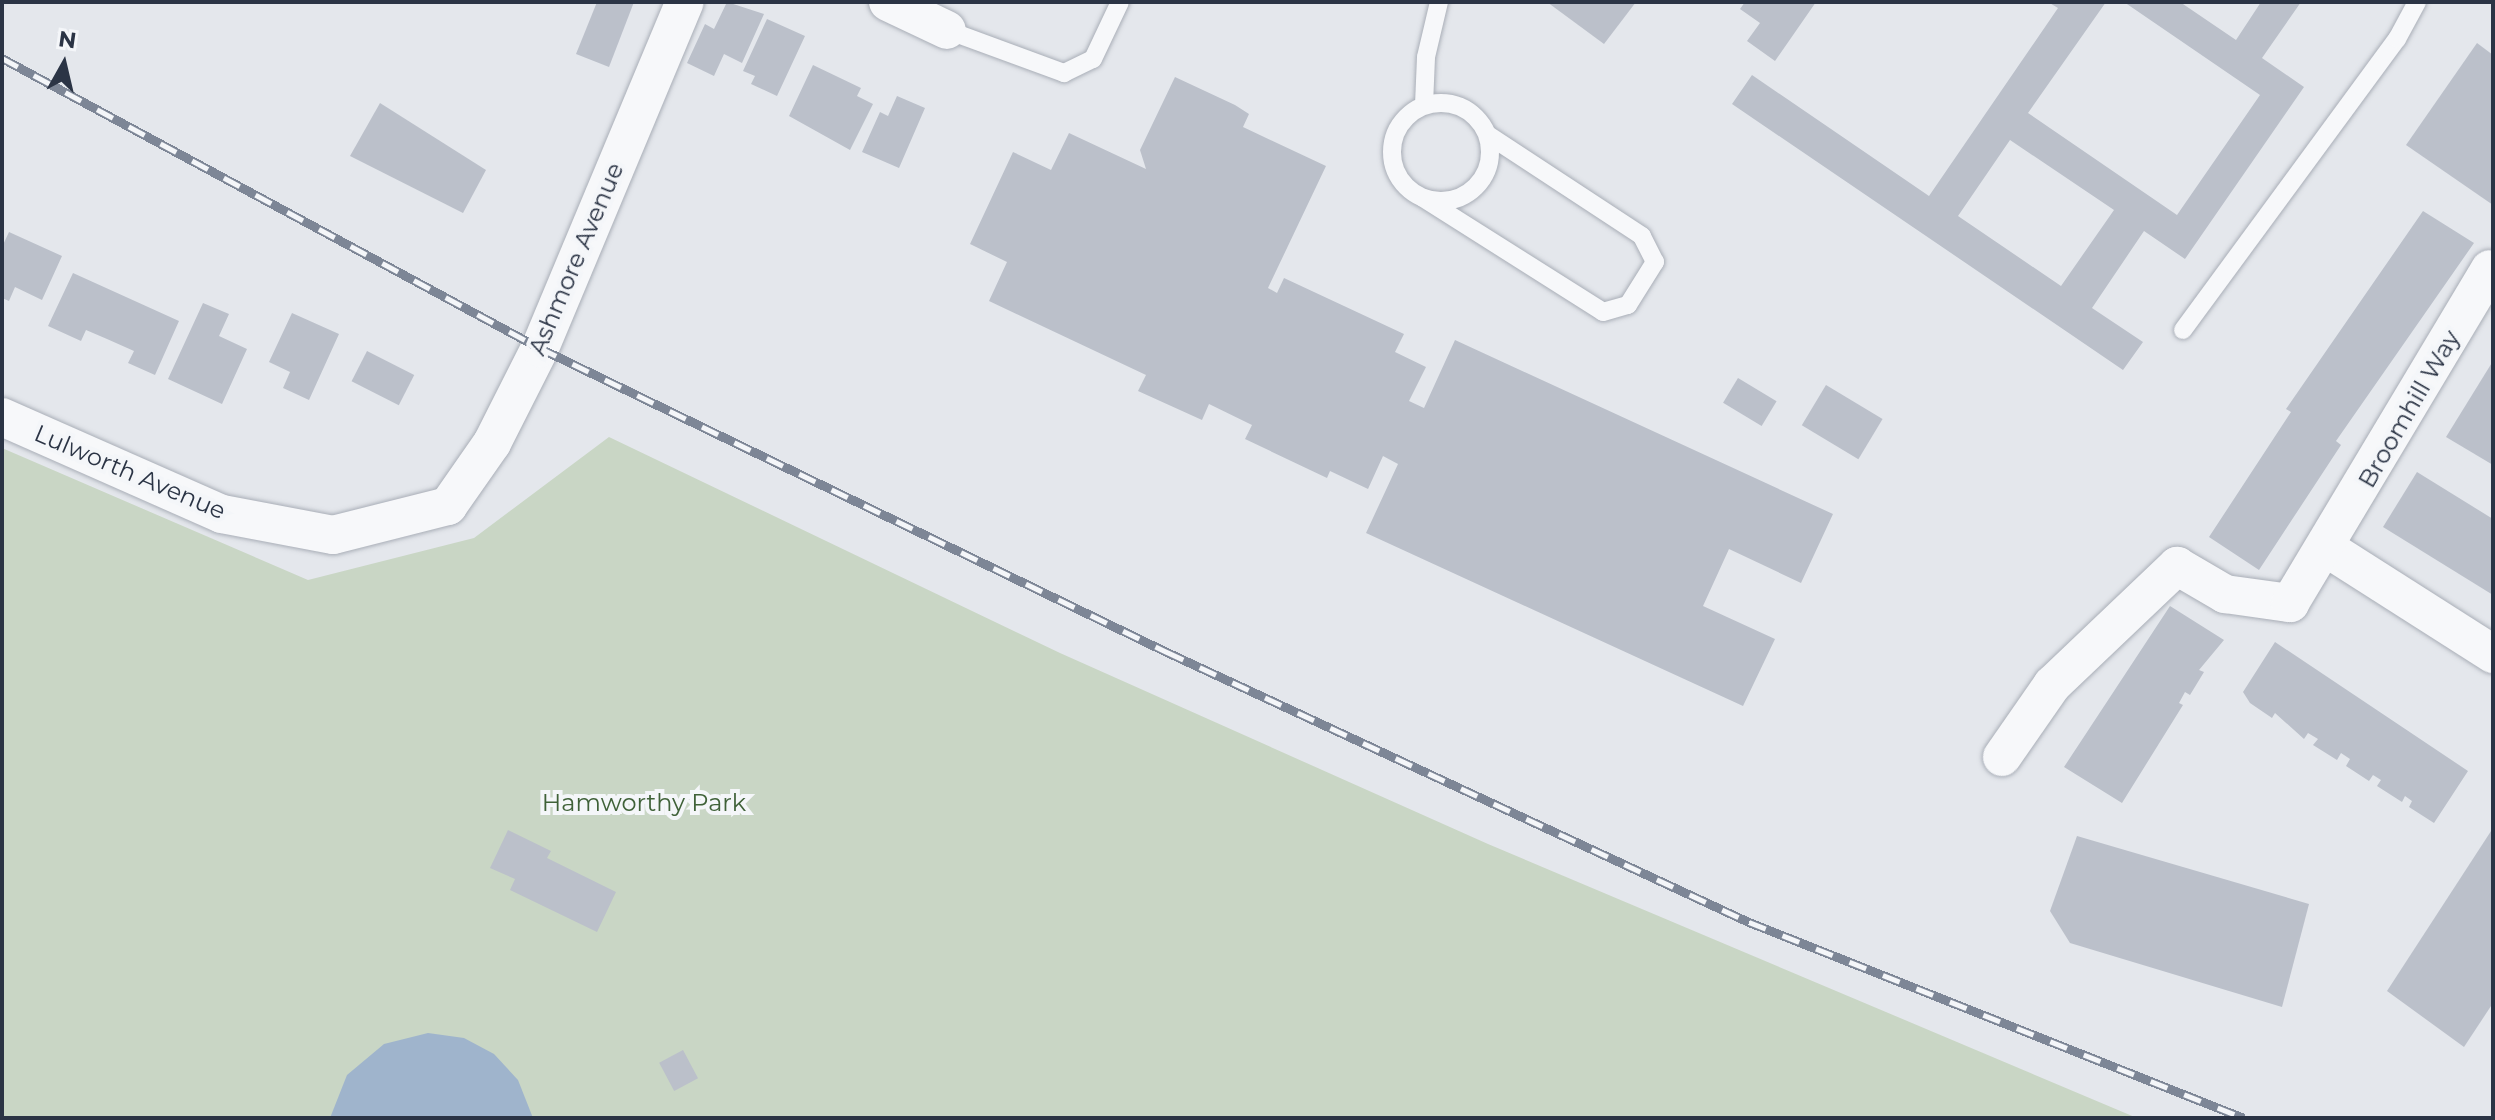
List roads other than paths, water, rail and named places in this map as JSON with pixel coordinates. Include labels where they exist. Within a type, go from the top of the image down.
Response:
[{"type":"street","name":"Ashmore Avenue","points":[[448,506],[492,443],[540,348],[685,2]]},
{"type":"street","points":[[888,2],[947,30]]},
{"type":"street","name":"Broomhill Way","points":[[2002,757],[2052,685],[2177,566],[2225,594],[2290,603],[2328,549],[2490,269]]},
{"type":"street","name":"Lulworth Avenue","points":[[2,417],[222,514],[333,535],[448,506]]},
{"type":"street","points":[[2328,549],[2493,654]]},
{"type":"lane","points":[[947,30],[1064,73],[1093,59],[1120,2]]},
{"type":"lane","points":[[1424,105],[1426,57],[1439,2]]},
{"type":"lane","points":[[2183,330],[2397,39],[2417,2]]},
{"type":"lane","points":[[1455,104],[1469,110],[1488,135],[1642,236],[1655,262],[1628,305],[1603,312],[1408,189],[1391,160],[1398,126],[1424,105],[1455,104]]},
{"type":"lane","points":[[1423,198],[1440,202],[1472,191],[1489,165],[1488,135]]},
{"type":"water","points":[[428,1033],[464,1038],[494,1054],[518,1080],[533,1118],[330,1118],[347,1075],[384,1044]]},
{"type":"railway","points":[[2,58],[540,348],[1167,652],[1749,922],[2244,1118]]},
{"type":"park label","name":"Hamworthy Park","points":[[644,803]]}]
